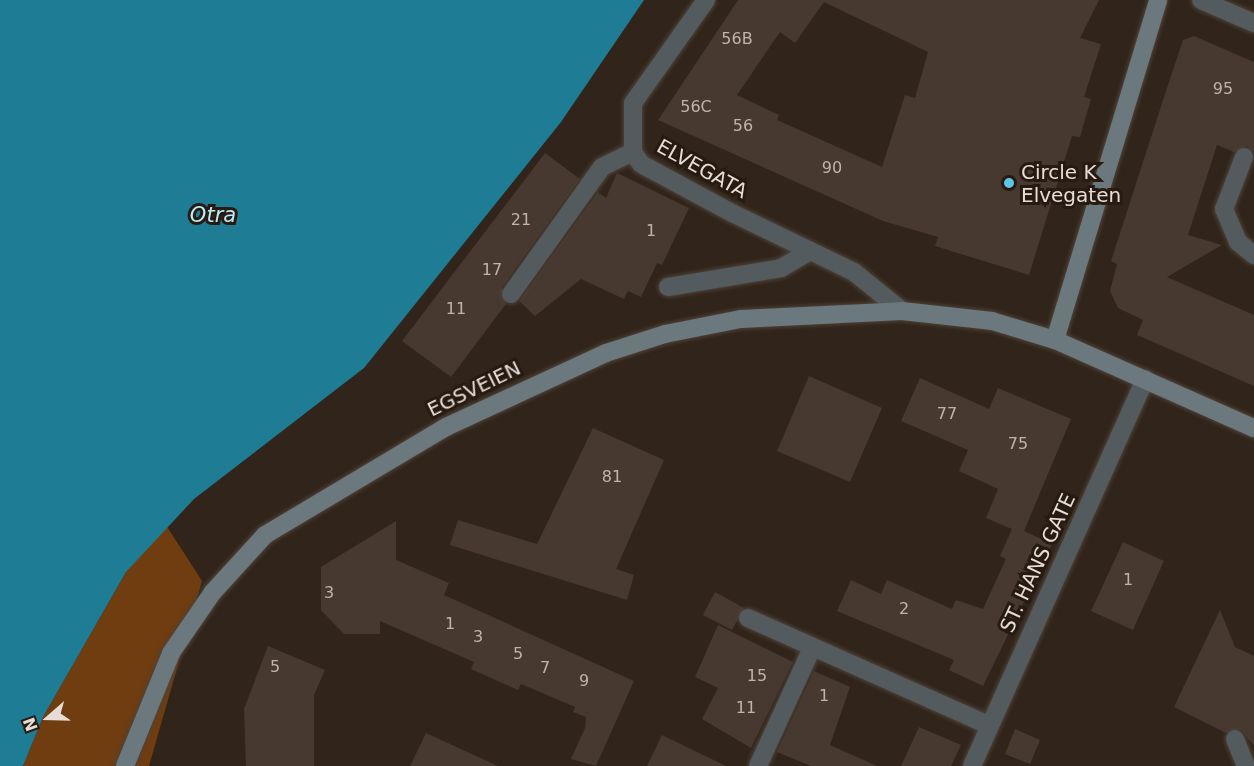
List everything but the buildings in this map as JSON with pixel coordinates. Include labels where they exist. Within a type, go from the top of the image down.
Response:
[{"type":"street","name":"ELVEGATA","points":[[706,0],[633,103],[633,152],[641,164],[854,272],[902,311]]},
{"type":"street","points":[[1055,340],[1158,0]]},
{"type":"street","points":[[1201,0],[1254,23]]},
{"type":"street","points":[[511,294],[602,167],[633,152]]},
{"type":"street","points":[[1244,156],[1224,209],[1238,242],[1254,255]]},
{"type":"street","points":[[668,287],[781,268],[811,251]]},
{"type":"street","name":"EGSVEIEN","points":[[125,766],[171,653],[213,592],[265,535],[400,452],[520,391],[665,334],[741,319],[902,311],[992,321],[1055,340],[1254,428]]},
{"type":"street","name":"ST. HANS GATE","points":[[972,766],[988,725],[1145,380]]},
{"type":"street","points":[[748,618],[988,725]]},
{"type":"street","points":[[758,766],[812,648]]},
{"type":"street","points":[[1235,739],[1246,766]]},
{"type":"shaded area","points":[[166,525],[202,581],[149,766],[23,766],[43,717],[126,572]]},
{"type":"water","name":"Otra","points":[[0,0],[644,0],[561,122],[364,368],[194,499],[126,572],[43,717],[23,766],[0,766]]},
{"type":"place","name":"Circle K Elvegaten","points":[[1009,183]]}]
